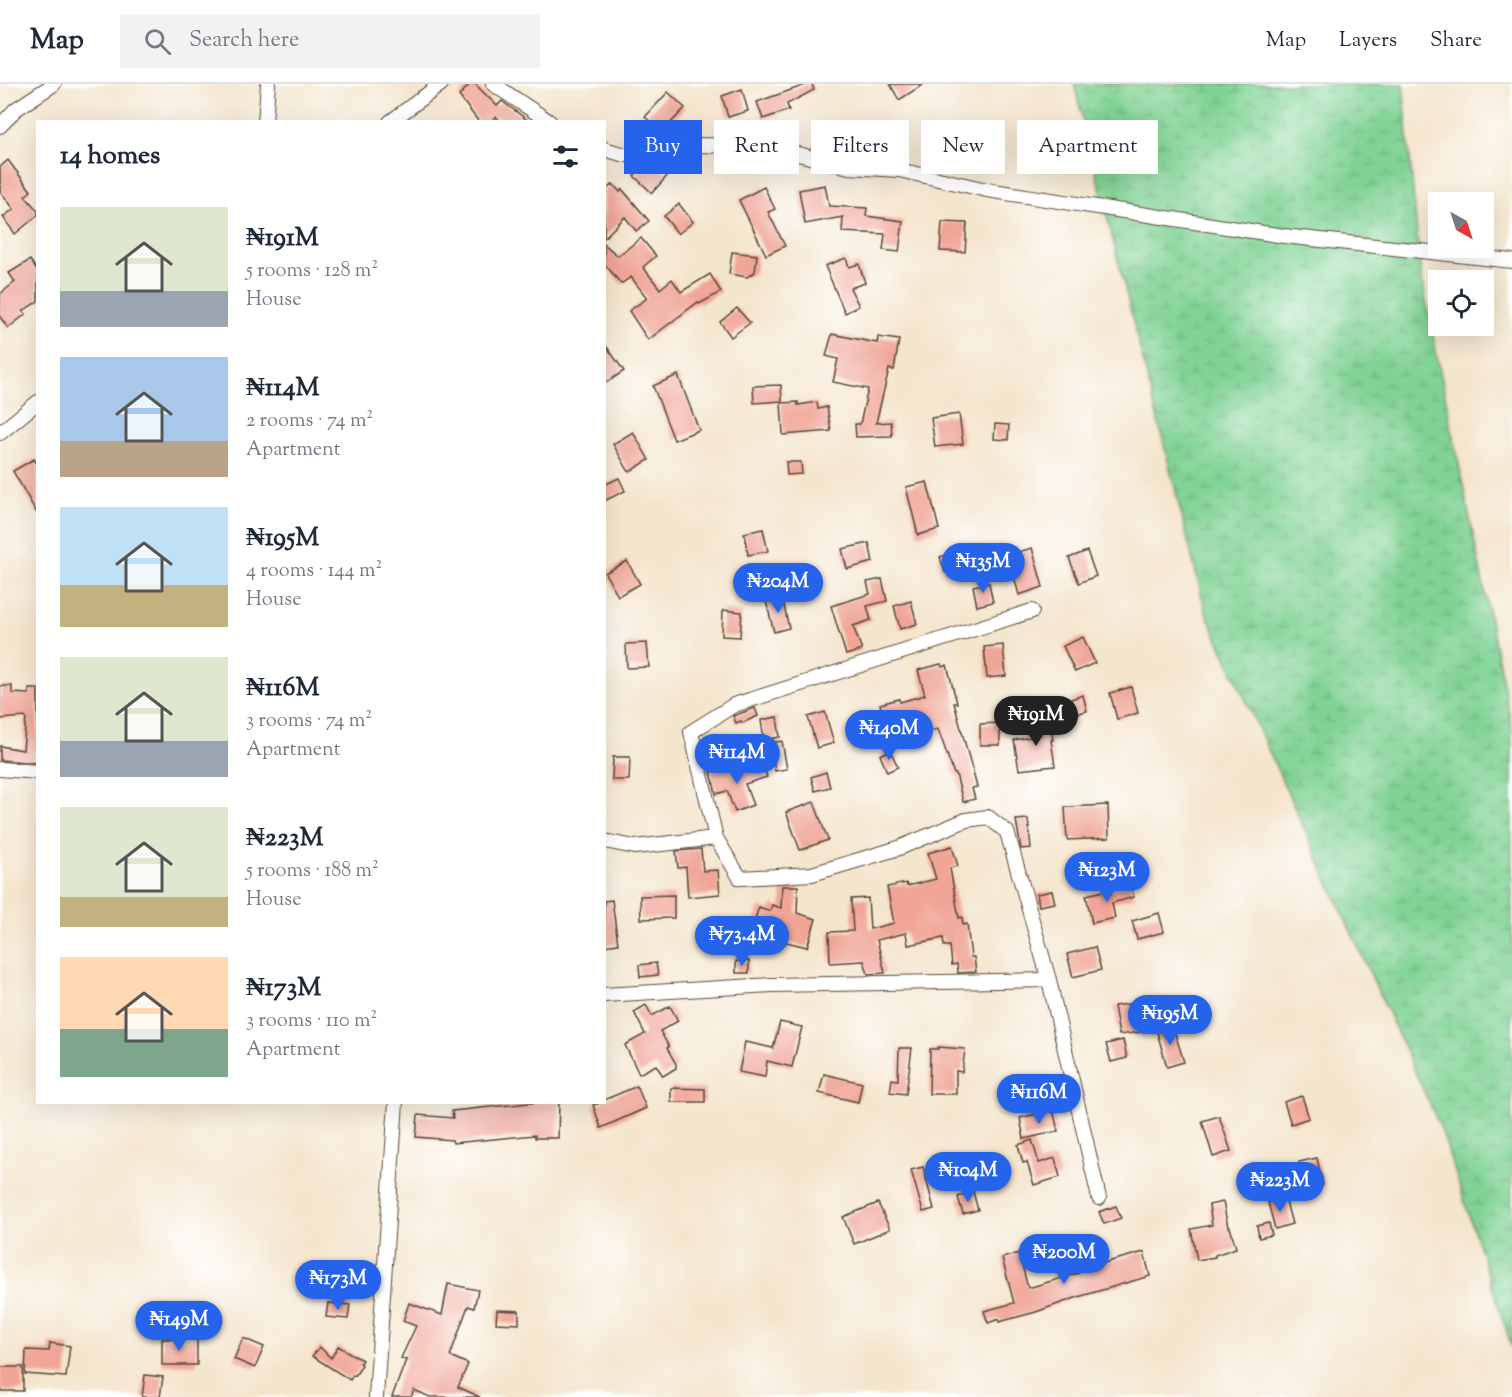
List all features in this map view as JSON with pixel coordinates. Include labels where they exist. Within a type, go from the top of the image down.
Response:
[{"type":"street","points":[[0,126],[16,109],[54,84]]},
{"type":"street","points":[[265,120],[268,84]]},
{"type":"street","points":[[393,120],[441,84]]},
{"type":"street","points":[[493,84],[547,120]]},
{"type":"street","points":[[606,149],[625,155],[685,146],[767,146],[849,167],[899,170],[987,190],[1284,237],[1512,261]]},
{"type":"street","points":[[0,433],[36,404]]},
{"type":"street","points":[[1032,611],[734,705],[691,732],[716,838],[740,878],[812,874],[899,848],[966,820],[988,817],[1007,832],[1049,980],[1099,1198]]},
{"type":"street","points":[[0,769],[36,772]]},
{"type":"street","points":[[606,841],[635,847],[716,838]]},
{"type":"street","points":[[606,995],[772,985],[1049,980]]},
{"type":"street","points":[[376,1397],[396,1104]]},
{"type":"green space","points":[[1074,84],[1403,84],[1421,276],[1428,311],[1428,336],[1433,336],[1512,728],[1512,1348],[1441,1129],[1206,613],[1096,174],[1158,174],[1158,120],[1083,120]]},
{"type":"building","points":[[470,84],[475,84],[497,106],[502,101],[527,120],[499,120],[496,117],[492,120],[477,120],[459,96]]},
{"type":"building","points":[[812,84],[814,90],[787,104],[789,110],[763,119],[757,102]]},
{"type":"building","points":[[890,84],[924,84],[899,100]]},
{"type":"building","points":[[742,89],[748,111],[728,117],[722,96]]},
{"type":"building","points":[[668,92],[685,108],[674,120],[648,120],[645,117]]},
{"type":"building","points":[[8,160],[31,191],[25,196],[36,209],[36,217],[15,234],[3,217],[14,209],[0,191],[0,167]]},
{"type":"building","points":[[636,174],[668,175],[652,193],[634,176]]},
{"type":"building","points":[[613,184],[620,192],[622,189],[649,221],[636,231],[625,217],[606,236],[606,189]]},
{"type":"building","points":[[825,185],[829,206],[867,208],[866,216],[903,221],[899,252],[883,250],[885,234],[842,232],[843,217],[805,224],[799,190]]},
{"type":"building","points":[[764,187],[775,209],[768,212],[785,246],[766,255],[739,200]]},
{"type":"building","points":[[679,204],[693,222],[678,234],[664,216]]},
{"type":"building","points":[[942,222],[967,223],[965,252],[940,251]]},
{"type":"building","points":[[641,238],[656,256],[643,267],[660,289],[672,279],[681,292],[710,274],[721,292],[699,304],[698,302],[648,340],[629,311],[647,298],[631,277],[621,284],[606,265],[606,246],[618,256]]},
{"type":"building","points":[[732,252],[757,255],[755,272],[747,277],[729,274]]},
{"type":"building","points":[[846,258],[849,267],[859,264],[865,283],[850,288],[859,306],[845,313],[825,266]]},
{"type":"building","points":[[30,260],[36,269],[36,302],[23,311],[26,314],[8,328],[0,317],[0,294],[15,282],[9,273]]},
{"type":"building","points":[[737,308],[750,323],[731,337],[720,322]]},
{"type":"building","points":[[832,334],[877,343],[878,337],[899,340],[894,370],[889,369],[876,423],[891,422],[892,436],[856,437],[855,424],[860,424],[868,389],[833,382],[838,359],[826,356]]},
{"type":"building","points":[[606,346],[624,371],[606,383]]},
{"type":"building","points":[[678,375],[699,430],[674,440],[653,386]]},
{"type":"building","points":[[781,385],[782,401],[754,403],[753,386]]},
{"type":"building","points":[[798,402],[798,405],[817,402],[818,409],[827,407],[831,431],[783,435],[781,403]]},
{"type":"building","points":[[959,414],[963,444],[935,447],[931,418]]},
{"type":"building","points":[[995,424],[1009,425],[1008,440],[994,439]]},
{"type":"building","points":[[633,432],[649,460],[629,472],[613,444]]},
{"type":"building","points":[[34,459],[36,462],[36,511],[13,471]]},
{"type":"building","points":[[786,462],[801,462],[802,474],[787,475]]},
{"type":"building","points":[[619,478],[625,491],[606,500],[606,484]]},
{"type":"building","points":[[927,482],[939,529],[918,535],[906,487]]},
{"type":"building","points":[[763,529],[768,551],[748,555],[744,533]]},
{"type":"building","points":[[869,543],[873,562],[847,569],[842,549]]},
{"type":"building","points":[[1032,548],[1043,587],[1019,595],[1008,555]]},
{"type":"building","points":[[1087,551],[1096,576],[1079,583],[1069,558]]},
{"type":"building","points":[[956,552],[959,567],[945,572],[940,557]]},
{"type":"building","points":[[627,561],[640,584],[618,596],[606,572]]},
{"type":"building","points":[[882,579],[887,601],[867,606],[871,620],[853,626],[862,650],[846,655],[831,606],[870,594],[867,582]]},
{"type":"building","points":[[989,583],[993,602],[977,606],[973,586]]},
{"type":"building","points":[[782,597],[789,628],[774,632],[766,601]]},
{"type":"building","points":[[911,601],[917,624],[900,629],[894,606]]},
{"type":"building","points":[[723,610],[742,612],[740,637],[722,636]]},
{"type":"building","points":[[1083,637],[1095,663],[1075,672],[1063,646]]},
{"type":"building","points":[[647,643],[649,667],[627,668],[626,644]]},
{"type":"building","points":[[1003,645],[1006,676],[987,678],[984,647]]},
{"type":"building","points":[[941,664],[942,667],[947,665],[957,703],[954,703],[977,787],[972,788],[975,799],[963,802],[956,774],[954,774],[938,729],[910,735],[908,728],[887,734],[880,704],[899,699],[900,702],[925,695],[918,670]]},
{"type":"building","points":[[0,686],[12,686],[12,693],[29,694],[29,689],[36,689],[36,763],[0,760],[0,746],[23,750],[26,717],[0,719]]},
{"type":"building","points":[[1131,687],[1138,713],[1117,719],[1110,693]]},
{"type":"building","points":[[1083,695],[1087,711],[1075,714],[1071,699]]},
{"type":"building","points":[[755,708],[758,716],[742,723],[741,721],[736,723],[733,716]]},
{"type":"building","points":[[825,712],[834,743],[817,748],[808,717]]},
{"type":"building","points":[[777,717],[780,737],[764,740],[761,720]]},
{"type":"building","points":[[1049,717],[1055,766],[1019,770],[1014,740],[1036,736],[1033,720]]},
{"type":"building","points":[[1000,723],[1000,745],[980,745],[980,724]]},
{"type":"building","points":[[782,741],[787,769],[775,771],[770,743]]},
{"type":"building","points":[[891,752],[898,767],[887,772],[880,755]]},
{"type":"building","points":[[613,757],[630,757],[629,780],[612,780]]},
{"type":"building","points":[[763,766],[767,777],[745,784],[753,805],[735,812],[727,791],[716,794],[711,772],[730,767],[732,775]]},
{"type":"building","points":[[826,772],[830,787],[815,791],[811,777]]},
{"type":"building","points":[[814,802],[828,840],[800,850],[786,812]]},
{"type":"building","points":[[1108,805],[1109,838],[1067,840],[1065,807]]},
{"type":"building","points":[[1028,819],[1031,848],[1021,849],[1016,820]]},
{"type":"building","points":[[952,846],[958,866],[950,868],[959,918],[962,917],[963,925],[967,924],[971,957],[974,957],[976,972],[958,973],[957,964],[952,965],[950,946],[944,946],[943,938],[908,945],[906,933],[877,940],[885,973],[868,974],[864,961],[830,963],[829,932],[853,931],[851,899],[868,898],[870,929],[894,923],[887,887],[906,883],[907,886],[936,879],[928,853]]},
{"type":"building","points":[[701,849],[703,871],[718,870],[720,894],[688,897],[686,867],[678,868],[676,851]]},
{"type":"building","points":[[1130,885],[1134,897],[1112,903],[1115,918],[1092,923],[1086,895]]},
{"type":"building","points":[[782,886],[798,886],[797,913],[816,919],[807,947],[782,941],[783,938],[763,932],[766,923],[755,919],[759,907],[770,911],[772,905],[781,908]]},
{"type":"building","points":[[1052,891],[1055,903],[1039,906],[1037,894]]},
{"type":"building","points":[[674,895],[674,918],[641,919],[640,896]]},
{"type":"building","points":[[612,900],[618,944],[606,946],[606,901]]},
{"type":"building","points":[[1159,913],[1164,932],[1137,939],[1132,921]]},
{"type":"building","points":[[1095,947],[1101,970],[1073,977],[1067,954]]},
{"type":"building","points":[[736,961],[749,961],[749,973],[736,973]]},
{"type":"building","points":[[656,963],[658,975],[640,977],[639,965]]},
{"type":"building","points":[[1143,1002],[1148,1031],[1119,1035],[1114,1006]]},
{"type":"building","points":[[646,1005],[652,1016],[670,1006],[678,1021],[660,1031],[676,1064],[676,1068],[663,1076],[656,1065],[639,1074],[625,1045],[645,1034],[634,1012]]},
{"type":"building","points":[[780,1022],[802,1027],[792,1067],[767,1061],[765,1077],[739,1072],[745,1042],[773,1048]]},
{"type":"building","points":[[1172,1024],[1184,1062],[1167,1067],[1156,1029]]},
{"type":"building","points":[[1123,1040],[1127,1058],[1111,1062],[1106,1044]]},
{"type":"building","points":[[938,1047],[965,1049],[962,1072],[956,1071],[956,1094],[929,1094],[930,1049],[938,1049]]},
{"type":"building","points":[[899,1048],[912,1048],[906,1094],[890,1092],[892,1079],[898,1080]]},
{"type":"building","points":[[824,1074],[862,1083],[858,1102],[819,1093]]},
{"type":"building","points":[[637,1086],[646,1108],[601,1128],[593,1105],[606,1104],[606,1099]]},
{"type":"building","points":[[671,1088],[705,1089],[705,1102],[671,1102]]},
{"type":"building","points":[[1302,1096],[1309,1118],[1291,1124],[1284,1102]]},
{"type":"building","points":[[520,1104],[559,1104],[558,1138],[535,1138],[535,1135],[453,1143],[452,1140],[416,1137],[418,1115],[453,1118],[452,1111]]},
{"type":"building","points":[[1053,1110],[1058,1131],[1024,1139],[1020,1118]]},
{"type":"building","points":[[1219,1116],[1231,1151],[1213,1157],[1202,1121]]},
{"type":"building","points":[[1032,1140],[1039,1163],[1055,1158],[1060,1177],[1034,1185],[1027,1162],[1023,1163],[1018,1145]]},
{"type":"building","points":[[1317,1158],[1323,1185],[1306,1189],[1299,1162]]},
{"type":"building","points":[[923,1167],[934,1209],[923,1212],[911,1170]]},
{"type":"building","points":[[973,1192],[978,1210],[963,1214],[958,1197]]},
{"type":"building","points":[[1285,1198],[1292,1224],[1275,1229],[1268,1202]]},
{"type":"building","points":[[1223,1202],[1228,1227],[1230,1227],[1236,1248],[1215,1255],[1215,1257],[1197,1260],[1191,1229],[1212,1225],[1209,1205]]},
{"type":"building","points":[[878,1203],[890,1229],[854,1244],[843,1217]]},
{"type":"building","points":[[1116,1206],[1121,1218],[1104,1224],[1099,1212]]},
{"type":"building","points":[[1269,1223],[1272,1235],[1259,1238],[1257,1226]]},
{"type":"building","points":[[1144,1252],[1150,1276],[1036,1312],[988,1323],[984,1311],[1014,1303],[1002,1258],[1019,1253],[1028,1288],[1079,1273],[1079,1270]]},
{"type":"building","points":[[448,1284],[478,1290],[474,1308],[468,1306],[450,1356],[468,1364],[458,1387],[480,1397],[430,1397],[414,1390],[411,1397],[392,1397],[406,1360],[401,1358],[416,1326],[403,1321],[409,1303],[442,1315]]},
{"type":"building","points":[[328,1303],[350,1305],[348,1319],[326,1317]]},
{"type":"building","points":[[497,1310],[519,1311],[519,1324],[496,1323]]},
{"type":"building","points":[[243,1338],[264,1347],[255,1368],[234,1359]]},
{"type":"building","points":[[162,1339],[197,1339],[197,1365],[162,1365]]},
{"type":"building","points":[[50,1343],[70,1346],[66,1377],[25,1374],[26,1350],[49,1351]]},
{"type":"building","points":[[338,1346],[362,1360],[360,1363],[362,1365],[350,1380],[312,1356],[320,1347],[331,1358]]},
{"type":"building","points":[[0,1367],[23,1367],[23,1391],[0,1391]]},
{"type":"building","points":[[145,1375],[163,1377],[160,1397],[142,1397]]}]
